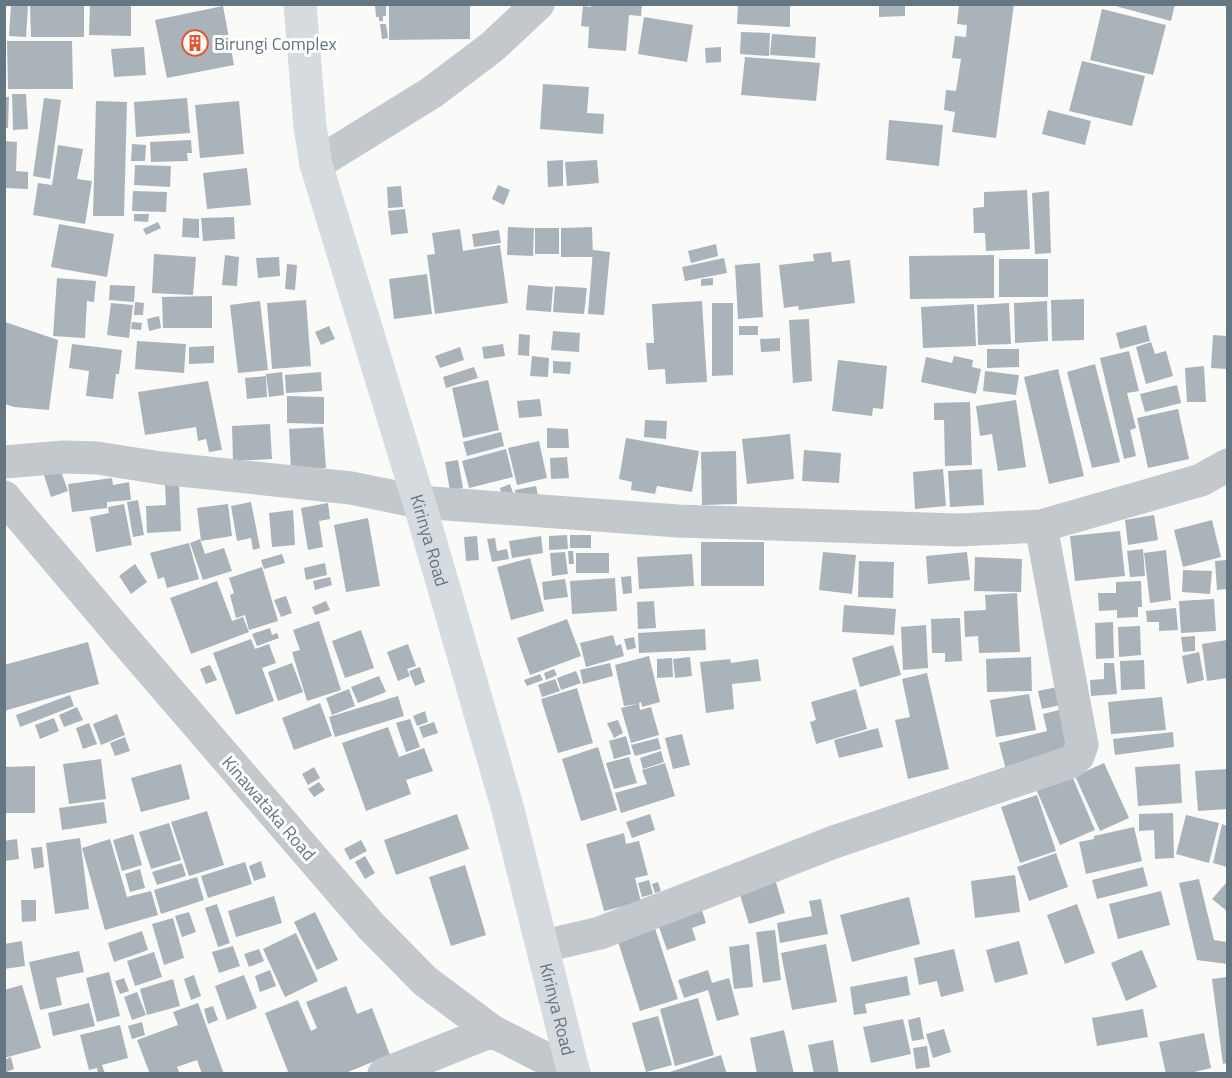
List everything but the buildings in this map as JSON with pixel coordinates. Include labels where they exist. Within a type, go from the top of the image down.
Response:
[{"type":"main road","name":"Kirinya Road","points":[[300,4],[310,127],[316,164],[419,502],[507,806],[544,946],[574,1073]]},
{"type":"street","points":[[316,164],[431,93],[492,47],[538,4]]},
{"type":"street","points":[[4,462],[64,457],[97,458],[161,468],[351,488],[419,502],[678,521],[958,530],[1041,526],[1201,480],[1227,465]]},
{"type":"street","name":"Kinawataka Road","points":[[4,498],[370,925],[425,981],[492,1031],[574,1073]]},
{"type":"street","points":[[544,946],[600,933],[834,842],[1071,762],[1078,756],[1082,745],[1041,526]]},
{"type":"street","points":[[384,1074],[492,1031]]},
{"type":"place","name":"Birungi Complex","points":[[195,43]]}]
